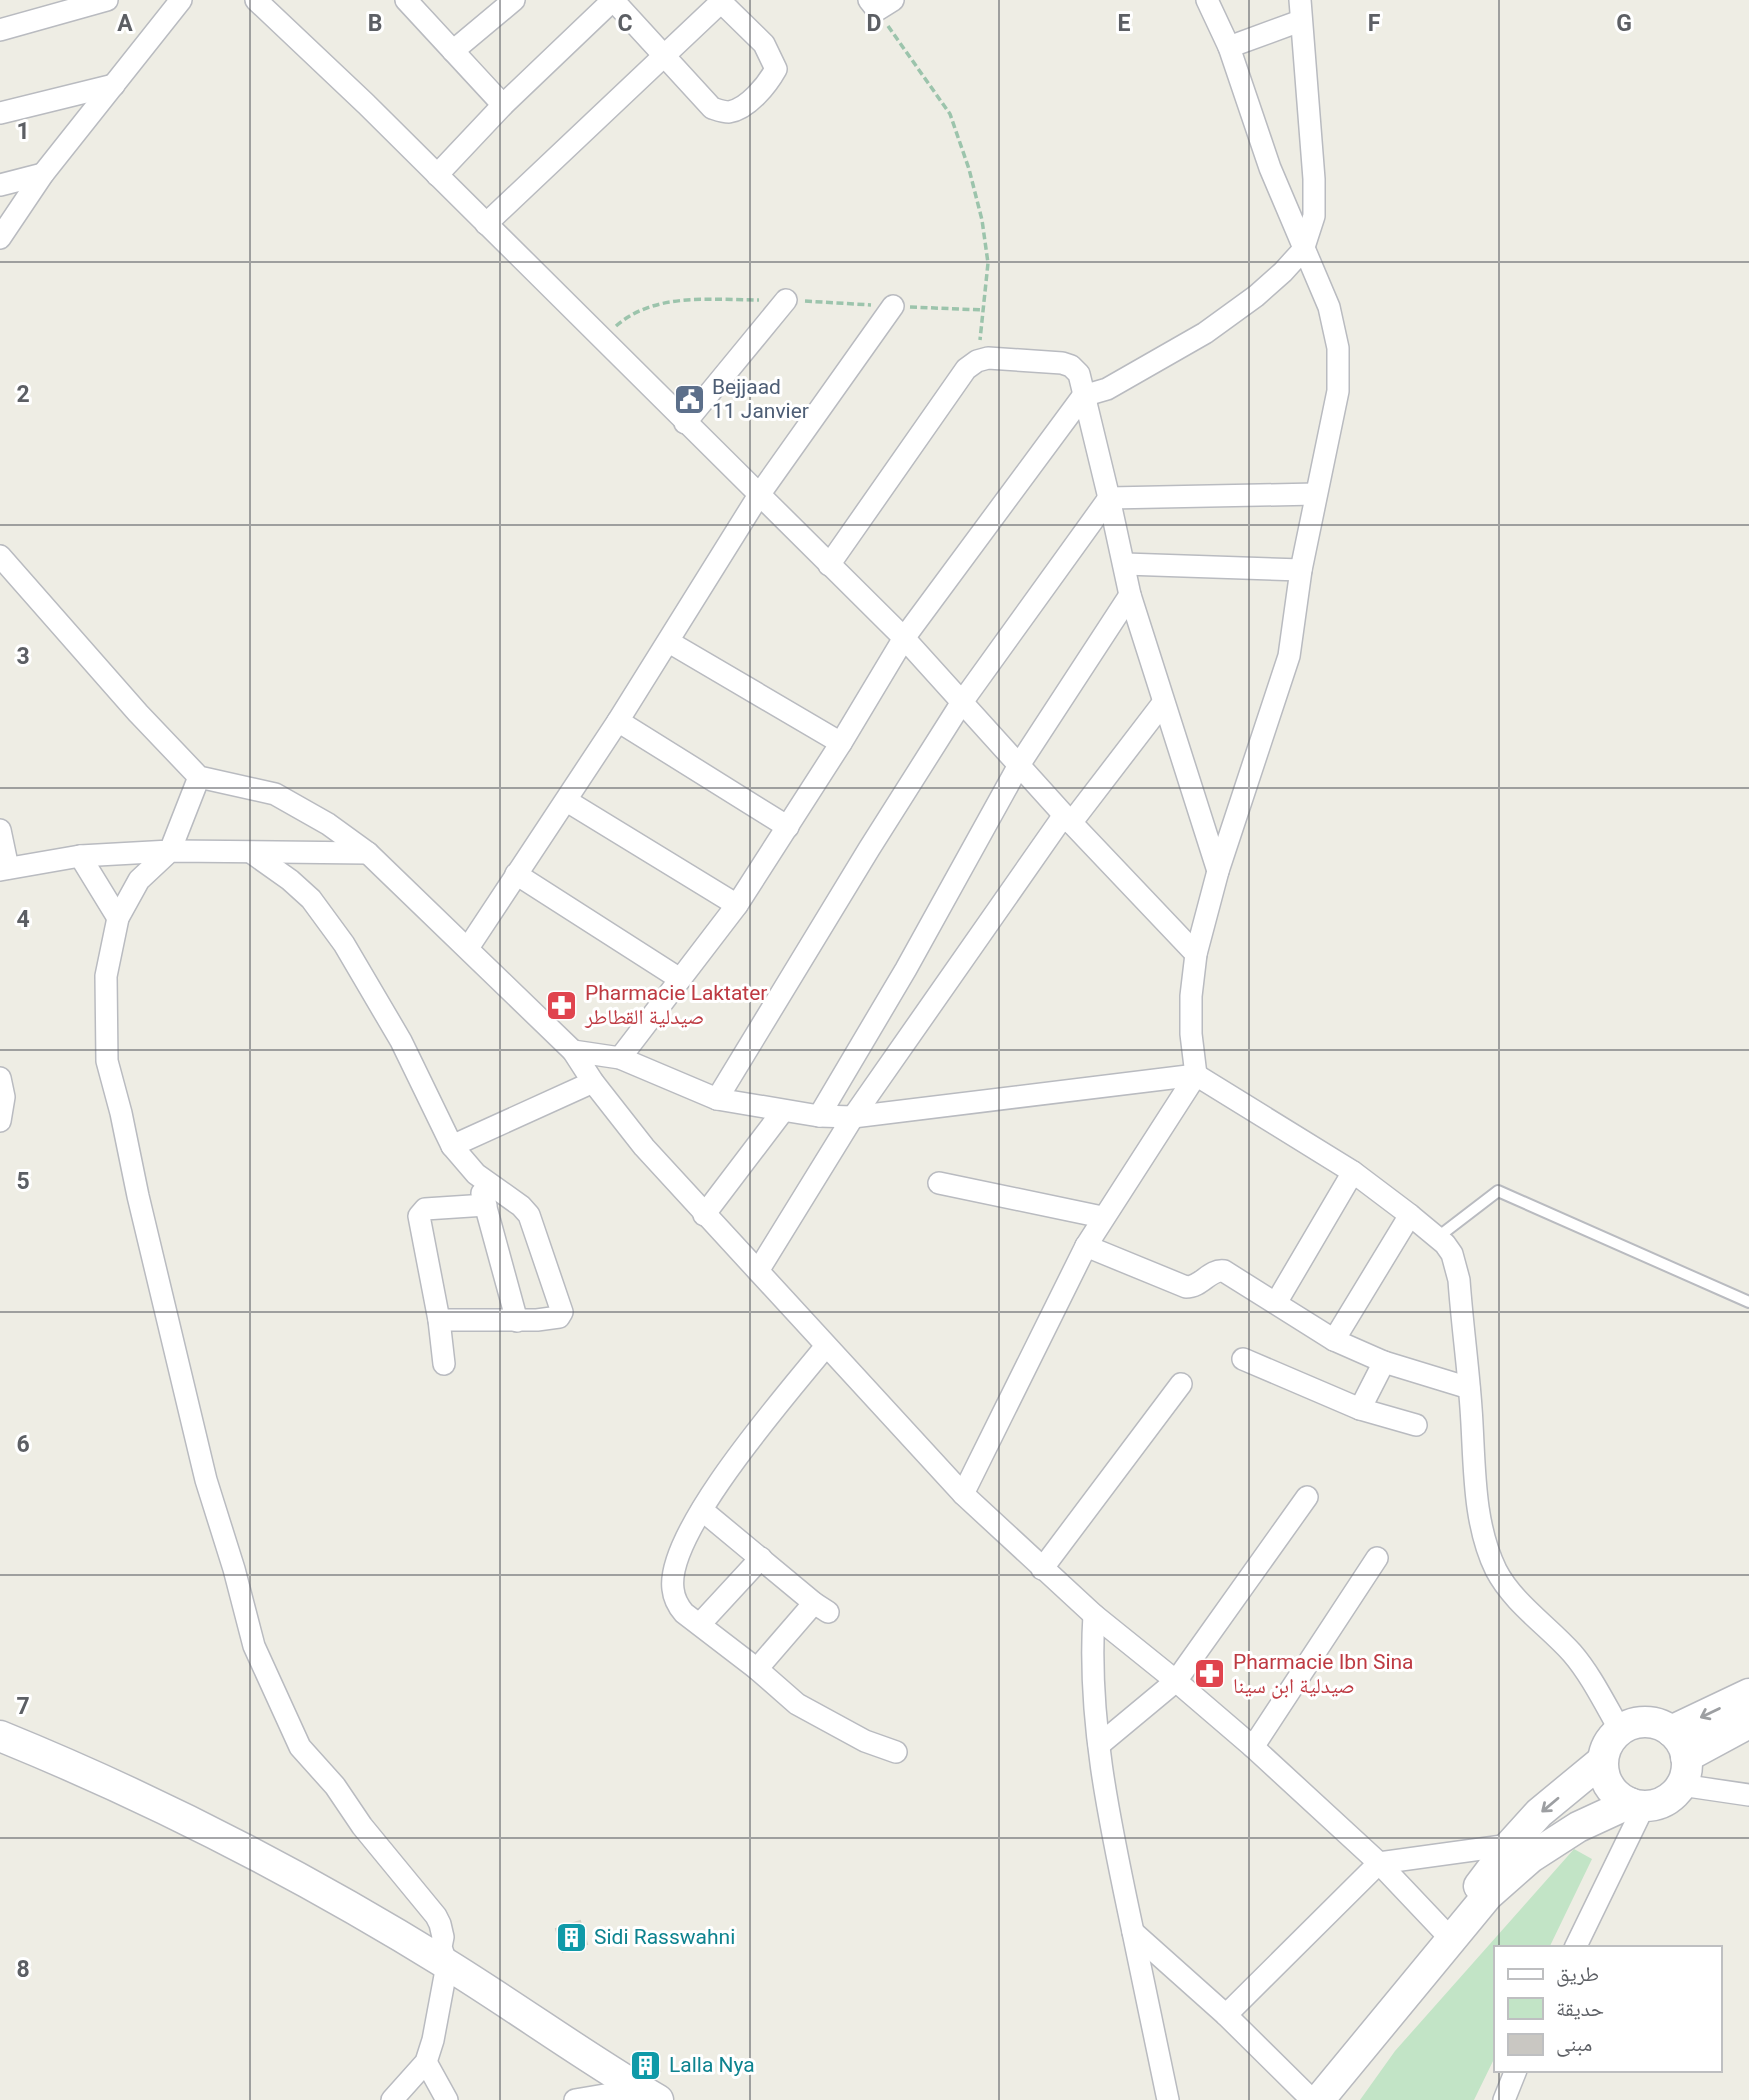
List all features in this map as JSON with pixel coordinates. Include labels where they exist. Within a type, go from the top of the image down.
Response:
[{"type":"main road","points":[[1671,1731],[1749,1694]]},
{"type":"main road","points":[[1637,1805],[1615,1794],[1605,1779],[1602,1762],[1608,1744],[1620,1730],[1637,1722],[1655,1723],[1671,1731],[1681,1743],[1684,1771]]},
{"type":"main road","points":[[1319,2100],[1488,1895],[1530,1858],[1578,1827],[1637,1805],[1665,1800],[1684,1771],[1749,1723]]},
{"type":"main road","points":[[0,1736],[64,1762],[208,1832],[338,1901],[447,1965],[649,2095]]},
{"type":"main road","points":[[1451,1939],[1477,1889],[1510,1844],[1539,1814],[1602,1762]]},
{"type":"street","points":[[0,30],[107,0]]},
{"type":"street","points":[[0,238],[43,174],[181,0]]},
{"type":"street","points":[[256,0],[904,638],[1068,819],[1196,954]]},
{"type":"street","points":[[406,0],[503,104]]},
{"type":"street","points":[[453,51],[514,0]]},
{"type":"street","points":[[436,175],[503,104],[613,0],[664,56],[712,108],[726,113],[750,101],[776,69],[764,44],[721,1],[664,56],[486,224]]},
{"type":"street","points":[[963,1494],[1102,1217],[1196,1075],[1191,1034],[1191,996],[1196,954],[1218,872],[1289,656],[1301,570],[1338,391],[1338,348],[1329,307],[1270,168],[1229,47],[1207,0]]},
{"type":"street","points":[[620,1058],[737,905],[841,743],[904,638],[1083,396],[1107,389],[1205,333],[1256,296],[1303,250],[1314,216],[1314,179],[1300,11],[1229,47]]},
{"type":"street","points":[[0,113],[114,85]]},
{"type":"street","points":[[0,185],[43,174]]},
{"type":"street","points":[[685,423],[786,300]]},
{"type":"street","points":[[468,948],[567,801],[759,495],[893,306]]},
{"type":"street","points":[[829,565],[966,369],[977,361],[988,358],[1062,363],[1071,366],[1079,374],[1110,498],[1130,595],[1218,872]]},
{"type":"street","points":[[1110,498],[1316,494]]},
{"type":"street","points":[[717,1099],[862,860],[962,702],[1110,498]]},
{"type":"street","points":[[0,556],[138,713],[199,777],[275,794],[328,824],[368,853],[468,948],[573,1051],[593,1082],[644,1147],[963,1494],[1094,1615],[1253,1747],[1379,1863],[1451,1939]]},
{"type":"street","points":[[1125,564],[1301,570]]},
{"type":"street","points":[[818,1116],[906,969],[1019,765],[1130,595]]},
{"type":"street","points":[[669,642],[841,743]]},
{"type":"street","points":[[758,1271],[853,1117],[1068,819],[1163,703]]},
{"type":"street","points":[[618,721],[788,827]]},
{"type":"street","points":[[199,777],[170,851],[139,880],[118,918],[106,976],[107,1061],[200,1455],[254,1646],[300,1747],[335,1786],[362,1826],[440,1924],[443,1937],[441,1947],[447,1965],[426,2062],[392,2100]]},
{"type":"street","points":[[567,801],[737,905]]},
{"type":"street","points":[[0,830],[4,869],[80,856],[170,851],[368,853]]},
{"type":"street","points":[[252,853],[311,899],[344,944],[401,1041],[453,1146],[476,1174],[493,1184],[529,1215],[562,1312],[559,1317],[517,1321],[439,1320]]},
{"type":"street","points":[[80,856],[118,918]]},
{"type":"street","points":[[516,874],[680,979]]},
{"type":"street","points":[[573,1051],[620,1058],[717,1099],[818,1116],[853,1117],[1196,1075],[1353,1172],[1438,1237],[1452,1254],[1459,1280],[1477,1495],[1484,1536],[1497,1572],[1517,1598],[1573,1654],[1586,1671],[1620,1730]]},
{"type":"street","points":[[0,1077],[4,1097],[0,1121]]},
{"type":"street","points":[[453,1146],[593,1082]]},
{"type":"street","points":[[704,1215],[783,1111]]},
{"type":"street","points":[[1276,1303],[1353,1172]]},
{"type":"street","points":[[476,1174],[517,1321]]},
{"type":"street","points":[[939,1183],[1102,1217]]},
{"type":"street","points":[[444,1364],[439,1320],[421,1227],[421,1212],[425,1209],[486,1205]]},
{"type":"street","points":[[1334,1340],[1410,1215]]},
{"type":"street","points":[[1086,1246],[1186,1287],[1198,1284],[1215,1271],[1224,1270],[1334,1340],[1384,1362],[1469,1388]]},
{"type":"street","points":[[826,1346],[733,1462],[702,1510],[682,1544],[673,1574],[672,1588],[677,1604],[684,1613],[808,1711],[865,1741],[896,1752]]},
{"type":"street","points":[[1243,1359],[1360,1409],[1416,1425]]},
{"type":"street","points":[[1360,1409],[1384,1362]]},
{"type":"street","points":[[1042,1569],[1181,1384]]},
{"type":"street","points":[[1099,1745],[1176,1681],[1307,1497]]},
{"type":"street","points":[[702,1510],[821,1607],[757,1669]]},
{"type":"street","points":[[700,1624],[761,1558]]},
{"type":"street","points":[[1253,1747],[1377,1558]]},
{"type":"street","points":[[1094,1615],[1091,1660],[1099,1745],[1121,1877],[1168,2100]]},
{"type":"street","points":[[1684,1771],[1749,1795]]},
{"type":"street","points":[[1576,1946],[1637,1805]]},
{"type":"street","points":[[1226,2015],[1379,1863],[1510,1844]]},
{"type":"street","points":[[1133,1932],[1226,2015],[1312,2100]]},
{"type":"street","points":[[426,2062],[447,2100]]},
{"type":"street","points":[[1504,2100],[1515,2072]]},
{"type":"street","points":[[575,2100],[649,2095]]},
{"type":"lane","points":[[1438,1237],[1497,1191],[1749,1302]]},
{"type":"path","points":[[880,3],[950,114],[970,169],[982,220],[988,263],[977,361]]},
{"type":"green space","points":[[1574,1849],[1592,1859],[1550,1946],[1494,1946],[1494,2059],[1474,2100],[1360,2100],[1395,2051]]},
{"type":"building","name":"Sidi Rasswahni","points":[[580,1921],[587,1944],[563,1952],[556,1929]]},
{"type":"building","name":"Lalla Nya","points":[[652,2052],[660,2071],[650,2075],[634,2065],[632,2060]]},
{"type":"place","name":"Bejjaad 11 Janvier","points":[[689,399]]},
{"type":"place","name":"Pharmacie Laktater صيدلية القطاطر","points":[[562,1005]]},
{"type":"place","name":"Pharmacie Ibn Sina صيدلية ابن سينا","points":[[1210,1674]]},
{"type":"place","name":"Sidi Rasswahni","points":[[571,1937]]},
{"type":"place","name":"Lalla Nya","points":[[646,2065]]}]
